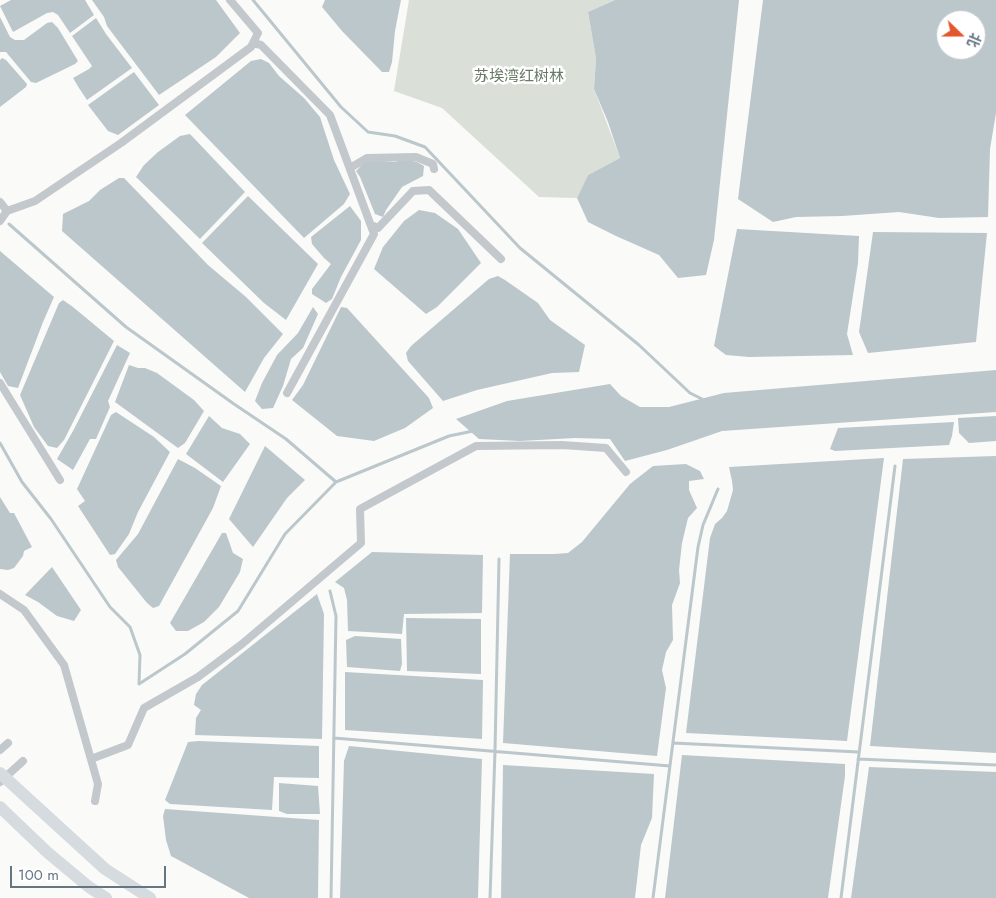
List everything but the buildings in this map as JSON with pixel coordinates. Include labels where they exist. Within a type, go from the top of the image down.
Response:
[{"type":"main road","points":[[2,778],[105,869],[150,898]]},
{"type":"main road","points":[[0,807],[47,852],[89,887],[106,898]]},
{"type":"street","points":[[0,221],[8,211],[35,201],[121,143],[251,47],[258,33],[230,0]]},
{"type":"street","points":[[253,43],[261,45],[330,114],[374,234],[287,394]]},
{"type":"street","points":[[350,168],[367,158],[416,157],[433,164],[434,169]]},
{"type":"street","points":[[371,225],[378,228],[413,191],[430,190],[502,259]]},
{"type":"street","points":[[0,202],[8,211]]},
{"type":"street","points":[[0,383],[60,480]]},
{"type":"street","points":[[91,759],[128,745],[144,708],[198,677],[242,644],[361,543],[360,508],[476,446],[562,445],[606,448],[626,472]]},
{"type":"street","points":[[0,594],[24,610],[64,665],[98,784],[95,800]]},
{"type":"street","points":[[0,750],[8,743]]},
{"type":"street","points":[[2,778],[23,760]]},
{"type":"green space","name":"苏埃湾红树林","points":[[409,0],[615,0],[588,12],[596,58],[594,89],[620,158],[588,175],[577,198],[539,197],[442,108],[394,91]]},
{"type":"shaded area","points":[[11,0],[85,0],[94,15],[70,33],[58,15],[53,12],[47,13],[13,32],[0,6]]},
{"type":"shaded area","points":[[92,0],[216,0],[240,33],[216,57],[159,95],[107,26],[104,17]]},
{"type":"shaded area","points":[[325,0],[401,0],[389,72],[382,72],[342,31],[322,7]]},
{"type":"shaded area","points":[[615,0],[739,0],[714,240],[706,275],[678,278],[659,255],[588,222],[577,198],[588,175],[620,158],[594,89],[596,58],[588,12]]},
{"type":"shaded area","points":[[763,0],[996,0],[996,113],[990,149],[988,217],[939,218],[899,212],[796,217],[773,222],[738,199]]},
{"type":"shaded area","points":[[0,17],[10,37],[15,40],[24,40],[47,23],[52,22],[58,28],[78,61],[36,83],[31,82],[6,52],[0,52]]},
{"type":"shaded area","points":[[96,18],[132,68],[87,100],[73,78],[92,66],[72,36]]},
{"type":"shaded area","points":[[2,58],[27,84],[26,87],[0,107],[0,60]]},
{"type":"shaded area","points":[[261,59],[269,63],[279,76],[304,98],[320,117],[334,160],[350,194],[344,204],[304,238],[185,115],[251,61]]},
{"type":"shaded area","points":[[134,72],[159,105],[118,135],[108,131],[88,105]]},
{"type":"shaded area","points":[[190,134],[245,192],[200,239],[136,177],[144,165],[158,152],[180,136]]},
{"type":"shaded area","points":[[405,159],[424,166],[423,176],[402,187],[383,217],[375,214],[356,171],[367,160],[395,162]]},
{"type":"shaded area","points":[[119,178],[124,178],[208,265],[246,297],[283,334],[264,358],[245,392],[62,231],[63,214],[89,201],[100,190]]},
{"type":"shaded area","points":[[248,196],[318,264],[286,320],[264,303],[202,243]]},
{"type":"shaded area","points":[[350,206],[361,221],[361,240],[341,277],[332,299],[326,303],[312,294],[312,289],[331,264],[312,244],[311,237]]},
{"type":"shaded area","points":[[419,210],[435,213],[458,229],[481,263],[437,307],[426,314],[374,269],[383,247],[404,221]]},
{"type":"shaded area","points":[[737,229],[859,236],[858,263],[847,334],[853,355],[749,357],[726,355],[714,346]]},
{"type":"shaded area","points":[[873,232],[987,233],[976,342],[868,353],[859,332]]},
{"type":"shaded area","points":[[0,251],[54,297],[18,388],[8,386],[0,372]]},
{"type":"shaded area","points":[[498,276],[538,303],[550,320],[585,345],[579,372],[552,373],[477,390],[443,401],[408,361],[406,353],[411,346],[489,279]]},
{"type":"shaded area","points":[[63,300],[114,341],[64,440],[57,448],[48,446],[34,427],[20,395],[59,303]]},
{"type":"shaded area","points":[[313,307],[318,314],[303,348],[291,359],[283,386],[273,408],[262,409],[255,401],[262,383],[277,355],[298,333]]},
{"type":"shaded area","points":[[341,307],[347,308],[429,398],[433,408],[405,428],[374,441],[337,436],[292,400],[303,385]]},
{"type":"shaded area","points":[[117,345],[130,353],[108,401],[110,407],[96,439],[90,439],[73,470],[57,459]]},
{"type":"shaded area","points":[[129,365],[145,368],[157,373],[194,400],[204,411],[185,443],[178,448],[115,402]]},
{"type":"shaded area","points":[[996,370],[996,412],[722,431],[667,450],[625,461],[610,439],[575,438],[520,441],[479,439],[456,419],[507,401],[610,384],[621,396],[640,407],[669,407],[724,393]]},
{"type":"shaded area","points":[[116,412],[154,437],[170,452],[138,512],[129,534],[115,554],[110,555],[78,506],[85,501],[77,489],[111,415]]},
{"type":"shaded area","points":[[209,416],[222,428],[240,434],[250,444],[223,482],[186,454]]},
{"type":"shaded area","points":[[996,416],[996,441],[969,443],[959,433],[958,418]]},
{"type":"shaded area","points":[[954,422],[949,445],[835,451],[830,449],[838,428]]},
{"type":"shaded area","points":[[265,446],[305,480],[287,498],[253,547],[229,519]]},
{"type":"shaded area","points":[[996,456],[996,753],[870,746],[903,459]]},
{"type":"shaded area","points":[[884,458],[847,741],[686,733],[710,538],[715,524],[727,511],[733,490],[729,467]]},
{"type":"shaded area","points":[[178,459],[221,486],[213,508],[159,606],[153,608],[118,567],[116,560],[138,534]]},
{"type":"shaded area","points":[[686,464],[700,471],[704,479],[689,481],[689,490],[697,508],[688,518],[682,543],[679,570],[680,583],[672,605],[673,640],[666,652],[662,670],[666,688],[657,756],[503,743],[510,554],[568,553],[582,542],[630,484],[653,466]]},
{"type":"shaded area","points":[[0,497],[10,513],[14,513],[32,547],[24,551],[23,556],[14,568],[8,570],[0,569]]},
{"type":"shaded area","points":[[222,533],[226,533],[233,553],[243,559],[240,572],[219,607],[204,622],[188,631],[176,631],[170,623]]},
{"type":"shaded area","points":[[372,552],[483,555],[482,613],[404,614],[402,634],[348,631],[347,600],[344,588],[335,582]]},
{"type":"shaded area","points":[[52,567],[81,610],[74,621],[57,616],[25,595]]},
{"type":"shaded area","points":[[317,594],[324,614],[322,739],[195,735],[196,718],[201,710],[194,705],[196,694],[202,685]]},
{"type":"shaded area","points":[[406,618],[481,619],[481,674],[407,671]]},
{"type":"shaded area","points":[[355,636],[401,639],[402,664],[400,671],[347,667],[346,640]]},
{"type":"shaded area","points":[[345,672],[483,680],[482,739],[345,730]]},
{"type":"shaded area","points":[[188,742],[319,746],[319,778],[274,777],[272,810],[170,804],[165,800]]},
{"type":"shaded area","points":[[349,746],[482,759],[478,898],[340,898],[344,761]]},
{"type":"shaded area","points":[[682,755],[845,764],[845,776],[828,898],[665,898]]},
{"type":"shaded area","points":[[503,765],[654,774],[652,818],[641,845],[635,898],[501,898]]},
{"type":"shaded area","points":[[869,767],[996,772],[996,898],[851,898]]},
{"type":"shaded area","points":[[279,783],[318,786],[320,814],[287,814],[279,811]]},
{"type":"shaded area","points":[[165,809],[319,820],[318,898],[249,898],[171,856],[166,840],[163,816]]},
{"type":"waterway","points":[[253,0],[341,107],[368,132],[395,136],[425,147],[520,248],[639,345],[690,393],[704,400]]},
{"type":"waterway","points":[[9,224],[126,327],[286,439],[336,482],[449,436],[473,431]]},
{"type":"waterway","points":[[0,443],[22,482],[51,519],[110,607],[130,627],[140,655],[139,684],[185,654],[238,611],[285,534],[336,482]]},
{"type":"waterway","points":[[841,898],[895,466]]},
{"type":"waterway","points":[[653,898],[698,547],[703,525],[718,489]]},
{"type":"waterway","points":[[490,898],[499,559]]},
{"type":"waterway","points":[[330,591],[336,616],[331,898]]},
{"type":"waterway","points":[[334,738],[670,766]]},
{"type":"waterway","points":[[673,743],[859,752]]},
{"type":"waterway","points":[[858,759],[996,765]]}]
